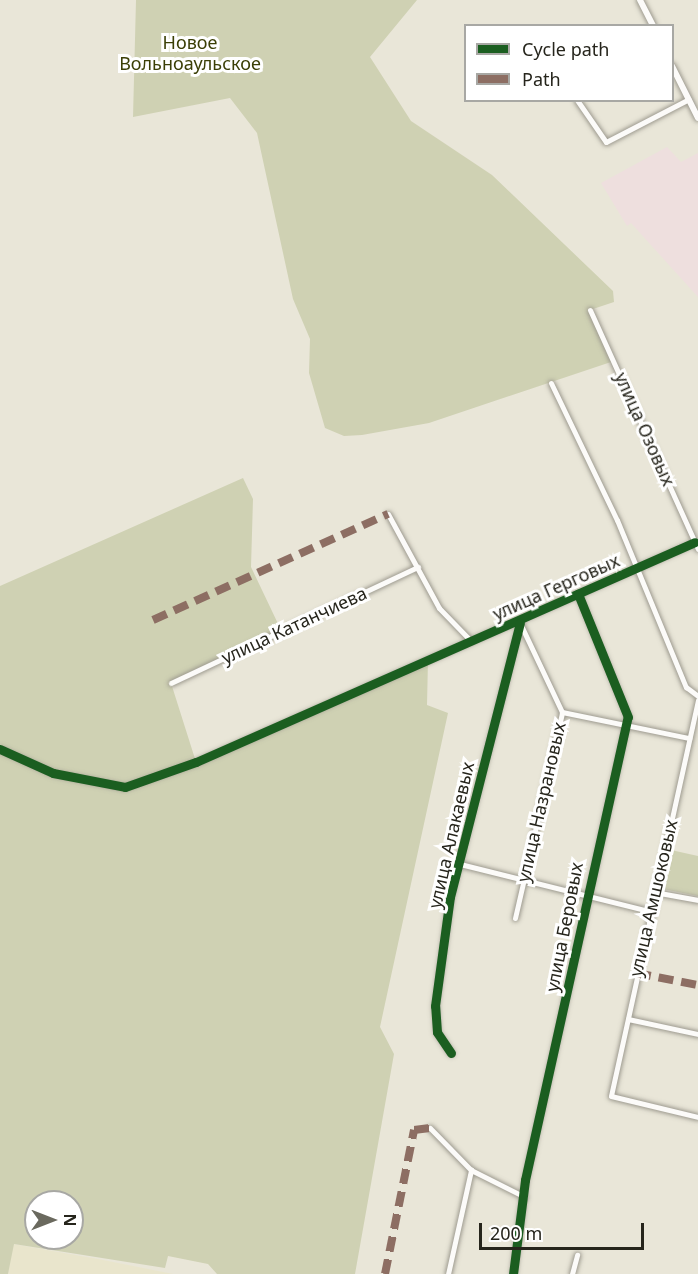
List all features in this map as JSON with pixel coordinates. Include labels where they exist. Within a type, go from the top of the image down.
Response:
[{"type":"street","points":[[640,0],[651,24]]},
{"type":"street","points":[[674,70],[698,118]]},
{"type":"street","points":[[578,102],[606,142],[689,99]]},
{"type":"street","name":"улица Озовых","points":[[590,310],[697,545]]},
{"type":"street","name":"улица Амшоковых","points":[[551,383],[637,570],[687,687],[698,698],[648,911],[611,1096],[698,1117]]},
{"type":"street","points":[[388,514],[439,608],[471,641]]},
{"type":"street","name":"улица Герговых","points":[[1,750],[53,773],[124,787],[196,762],[471,641],[520,623],[578,594],[697,545]]},
{"type":"street","name":"улица Катанчиева","points":[[171,683],[418,567]]},
{"type":"street","points":[[578,594],[627,723]]},
{"type":"street","name":"улица Назрановых","points":[[514,918],[562,711],[520,623]]},
{"type":"street","name":"улица Алакаевых","points":[[451,1053],[437,1032],[435,1006],[460,864],[520,623]]},
{"type":"street","points":[[562,711],[689,738]]},
{"type":"street","name":"улица Беровых","points":[[513,1274],[525,1197],[585,896],[627,723]]},
{"type":"street","points":[[460,864],[648,911]]},
{"type":"street","points":[[654,892],[698,900]]},
{"type":"street","points":[[627,1019],[698,1034]]},
{"type":"street","points":[[430,1128],[471,1170],[525,1197]]},
{"type":"street","points":[[448,1274],[471,1170]]},
{"type":"street","points":[[572,1274],[577,1255]]},
{"type":"shaded area","points":[[667,147],[681,162],[698,153],[698,297],[631,223],[627,226],[601,183]]},
{"type":"shaded area","points":[[13,1244],[24,1246],[24,1250],[47,1250],[173,1274],[8,1274]]},
{"type":"green space","name":"Новое Вольноаульское","points":[[136,0],[417,0],[370,57],[411,121],[492,175],[613,291],[614,302],[590,310],[614,361],[429,423],[344,436],[325,428],[309,373],[310,339],[293,299],[257,133],[230,98],[133,117]]},
{"type":"green space","points":[[243,478],[253,499],[251,567],[281,630],[171,683],[196,762],[428,660],[427,705],[448,713],[380,1027],[394,1054],[355,1274],[217,1274],[208,1264],[168,1256],[165,1268],[52,1250],[84,1250],[84,1190],[24,1190],[24,1246],[14,1244],[8,1274],[0,1274],[0,586]]},
{"type":"green space","points":[[671,850],[698,856],[698,896],[663,889]]},
{"type":"marked path","points":[[153,620],[388,514]]},
{"type":"marked path","points":[[636,973],[698,985]]},
{"type":"marked path","points":[[385,1274],[414,1130],[430,1128]]},
{"type":"cycle path","points":[[0,749],[53,773],[125,787],[196,762],[695,542]]},
{"type":"cycle path","points":[[513,1274],[525,1180],[628,717],[578,594]]},
{"type":"cycle path","points":[[451,1053],[437,1032],[435,1006],[450,897],[520,623]]}]
